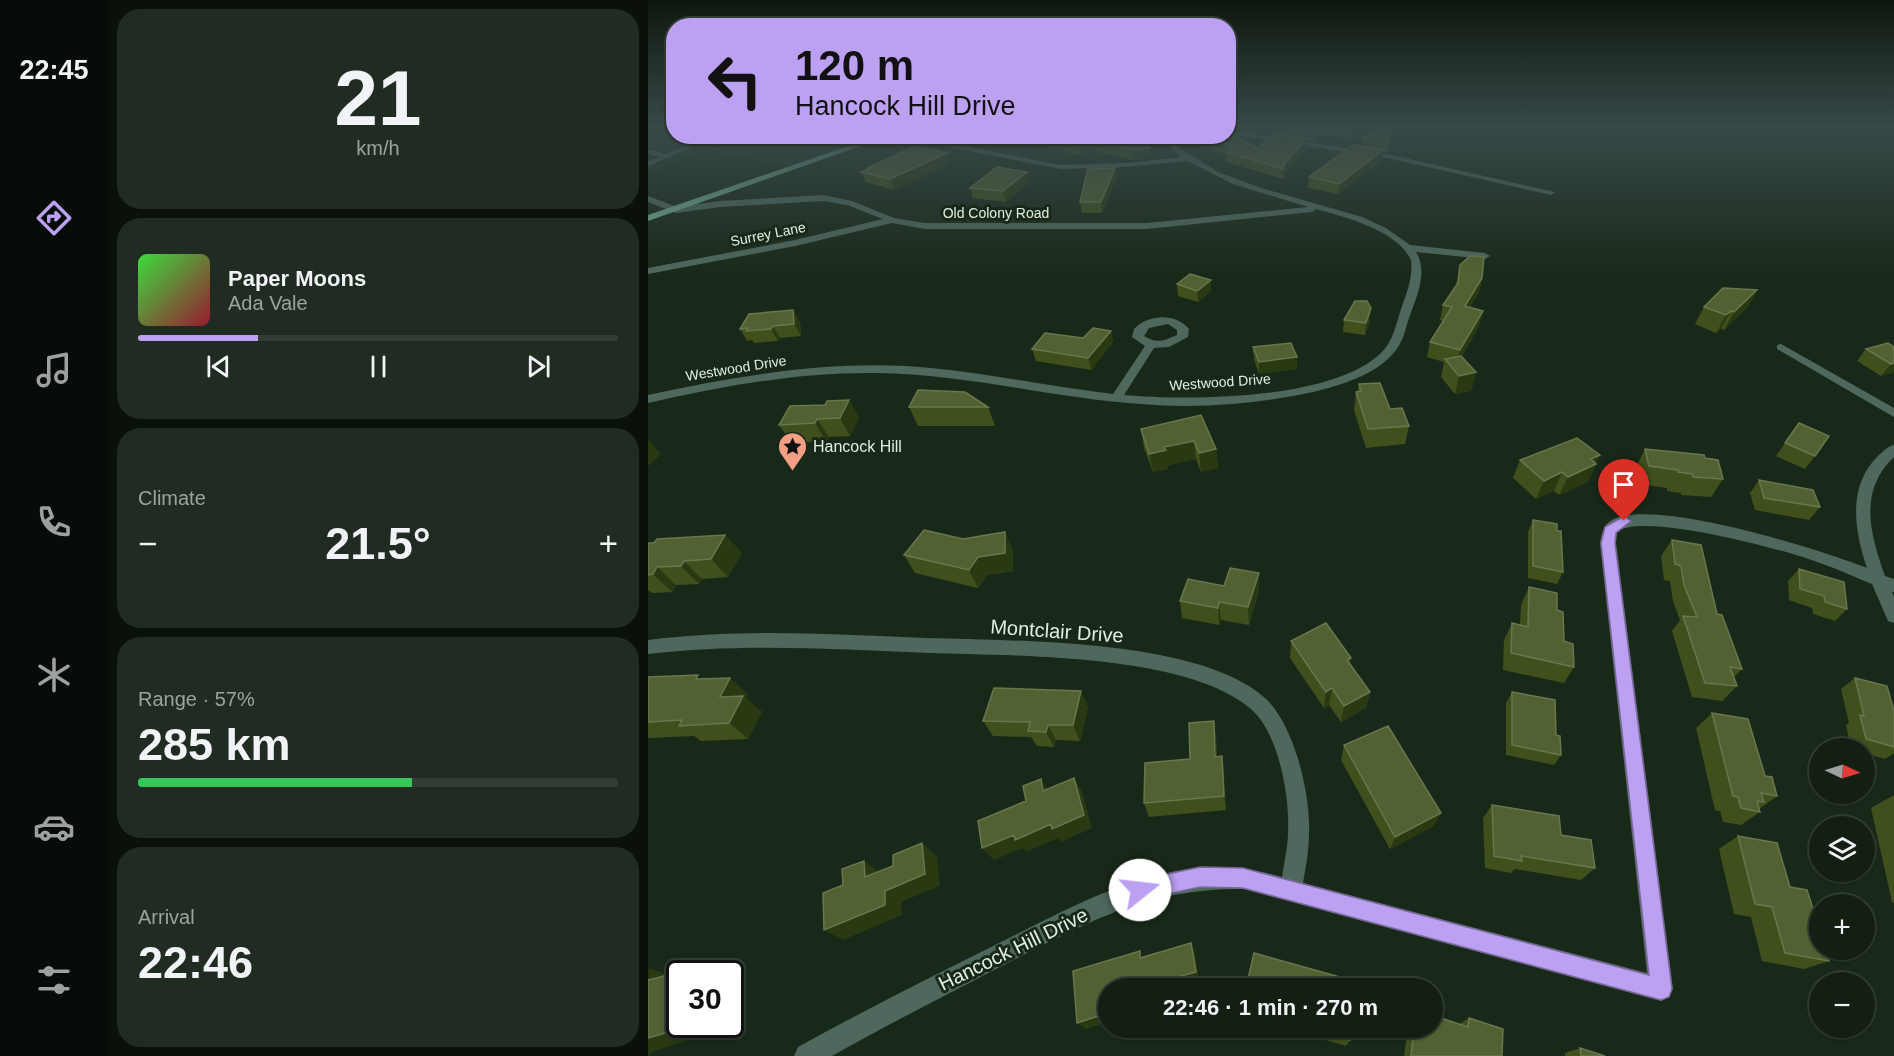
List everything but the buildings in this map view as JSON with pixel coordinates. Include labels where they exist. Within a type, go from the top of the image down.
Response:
[{"type":"main road","points":[[648,218],[776,175]]},
{"type":"street","points":[[1221,175],[1368,223],[1407,248],[1485,256]]},
{"type":"street","points":[[1473,175],[1551,192]]},
{"type":"street","name":"Old Colony Road","points":[[676,210],[720,204],[824,198],[849,203],[892,220],[926,226],[1128,226],[1197,222],[1321,208]]},
{"type":"street","points":[[648,199],[676,210]]},
{"type":"street","name":"Surrey Lane","points":[[648,271],[795,243],[892,220]]},
{"type":"street","name":"Westwood Drive","points":[[648,397],[774,376],[873,369],[930,371],[1116,398],[1178,402],[1251,397],[1313,388],[1371,365],[1395,343],[1416,272],[1416,258],[1407,248]]},
{"type":"street","points":[[1116,398],[1151,345]]},
{"type":"street","points":[[1781,347],[1894,413]]},
{"type":"street","points":[[1894,449],[1874,469],[1864,494],[1864,529],[1869,559],[1886,583],[1894,616]]},
{"type":"street","name":"Hancock Hill Drive","points":[[807,1056],[891,1009],[1098,906],[1140,890],[1181,879],[1220,876],[1243,878],[1661,989],[1608,543],[1610,530],[1618,523],[1633,520],[1682,525],[1795,549],[1886,583]]},
{"type":"street","name":"Montclair Drive","points":[[648,647],[736,638],[1055,651],[1148,662],[1220,680],[1241,690],[1260,705],[1279,735],[1286,754],[1297,803],[1299,830],[1291,891]]},
{"type":"place","name":"Hancock Hill","points":[[792,472]]},
{"type":"route","points":[[1140,890],[1181,879],[1220,876],[1243,878],[1661,989],[1608,543],[1610,530],[1624,521]]}]
